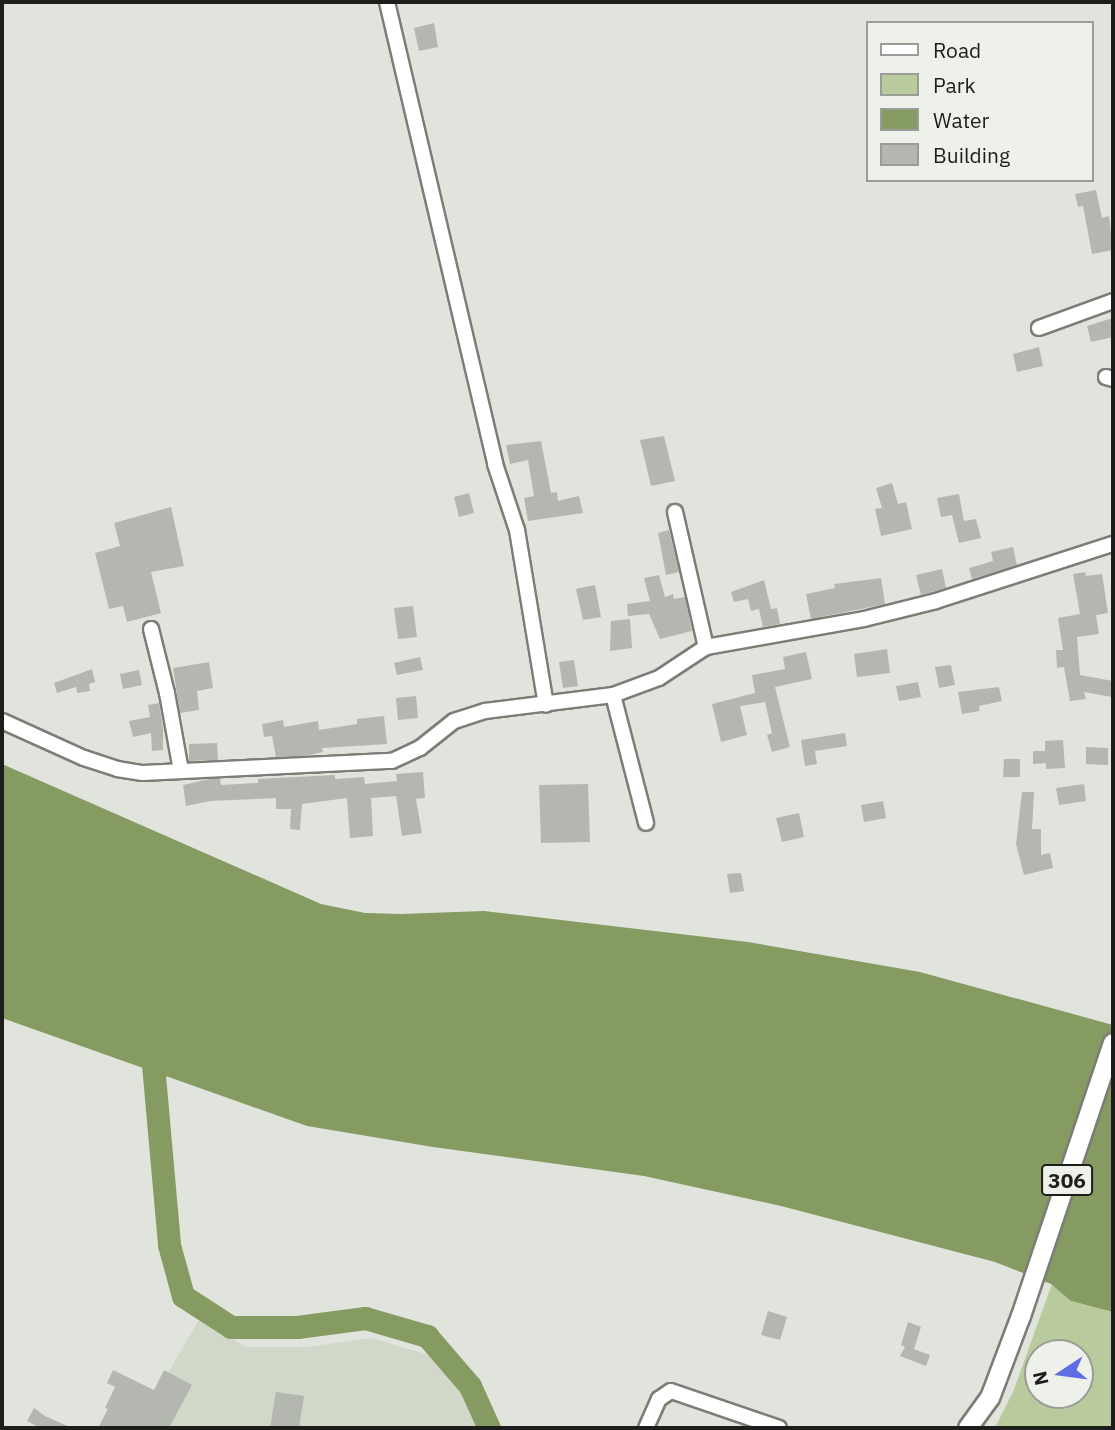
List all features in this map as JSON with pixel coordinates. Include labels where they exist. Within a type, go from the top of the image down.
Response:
[{"type":"main road","name":"306","points":[[968,1428],[990,1398],[1021,1316],[1113,1044]]},
{"type":"street","points":[[387,2],[495,464],[517,530],[546,705]]},
{"type":"street","points":[[1039,328],[1113,301]]},
{"type":"street","points":[[675,512],[706,647]]},
{"type":"street","points":[[2,721],[57,748],[117,769],[143,773],[392,761],[420,748],[454,720],[485,711],[613,695],[659,678],[706,647],[864,620],[936,601],[1113,544]]},
{"type":"street","points":[[151,629],[167,693],[181,771]]},
{"type":"street","points":[[613,695],[646,823]]},
{"type":"street","points":[[646,1428],[659,1399],[671,1391],[779,1428]]},
{"type":"shaded area","points":[[200,1318],[246,1347],[308,1347],[371,1338],[429,1355],[470,1402],[482,1428],[136,1428]]},
{"type":"green space","points":[[1052,1284],[1071,1301],[1113,1312],[1113,1428],[995,1428],[1013,1392],[1024,1362],[1024,1409],[1094,1409],[1094,1339],[1032,1339]]},
{"type":"water","points":[[2,764],[321,904],[365,913],[484,911],[748,942],[920,972],[1113,1025],[1113,1312],[1071,1301],[1051,1284],[995,1262],[781,1206],[644,1176],[433,1147],[307,1126],[2,1018]]},
{"type":"building","points":[[434,23],[438,47],[419,51],[414,28]]},
{"type":"building","points":[[1096,190],[1102,218],[1109,216],[1113,250],[1092,254],[1083,206],[1078,207],[1075,194]]},
{"type":"building","points":[[1113,318],[1113,337],[1091,342],[1087,326]]},
{"type":"building","points":[[1039,347],[1043,366],[1017,372],[1013,354]]},
{"type":"building","points":[[664,436],[675,481],[651,486],[640,440]]},
{"type":"building","points":[[541,441],[551,493],[557,492],[558,501],[579,496],[583,513],[528,521],[524,498],[534,496],[528,460],[510,464],[506,445]]},
{"type":"building","points":[[892,483],[898,504],[906,502],[912,529],[881,536],[875,509],[882,508],[876,488]]},
{"type":"building","points":[[469,493],[474,513],[459,517],[454,497]]},
{"type":"building","points":[[959,494],[964,521],[976,519],[981,538],[959,543],[952,515],[941,517],[937,498]]},
{"type":"building","points":[[171,507],[184,566],[151,572],[161,613],[127,622],[123,606],[109,609],[95,553],[120,546],[114,523]]},
{"type":"building","points":[[669,530],[679,572],[666,575],[658,533]]},
{"type":"building","points":[[1013,547],[1017,565],[972,579],[969,568],[993,561],[991,552]]},
{"type":"building","points":[[942,569],[946,588],[921,595],[916,575]]},
{"type":"building","points":[[1085,572],[1086,576],[1102,574],[1108,613],[1096,615],[1099,634],[1077,637],[1080,675],[1113,681],[1113,689],[1112,697],[1084,692],[1086,699],[1070,701],[1064,667],[1057,668],[1056,650],[1063,650],[1058,618],[1080,614],[1073,574]]},
{"type":"building","points":[[659,575],[665,597],[673,594],[674,599],[685,597],[692,631],[660,639],[649,614],[628,616],[627,604],[650,601],[644,578]]},
{"type":"building","points":[[881,578],[885,604],[811,619],[806,594],[835,588],[834,584]]},
{"type":"building","points":[[764,580],[771,609],[777,608],[780,624],[763,627],[759,609],[751,611],[748,599],[734,602],[731,592]]},
{"type":"building","points":[[595,585],[601,617],[583,620],[576,589]]},
{"type":"building","points":[[413,606],[417,637],[398,639],[394,608]]},
{"type":"building","points":[[630,619],[632,648],[610,651],[611,621]]},
{"type":"building","points":[[887,649],[890,673],[857,677],[854,654]]},
{"type":"building","points":[[806,652],[812,679],[775,687],[790,747],[772,752],[767,735],[772,733],[765,702],[740,706],[747,735],[721,742],[712,704],[755,693],[752,675],[785,669],[783,657]]},
{"type":"building","points":[[420,657],[423,670],[397,675],[394,663]]},
{"type":"building","points":[[574,660],[578,686],[563,688],[559,662]]},
{"type":"building","points":[[209,662],[213,688],[197,691],[199,710],[180,713],[173,668]]},
{"type":"building","points":[[951,665],[955,685],[939,688],[935,667]]},
{"type":"building","points":[[92,669],[95,682],[89,684],[90,691],[77,693],[76,687],[57,693],[54,683]]},
{"type":"building","points":[[139,670],[142,685],[123,689],[120,674]]},
{"type":"building","points":[[918,682],[921,697],[899,701],[896,686]]},
{"type":"building","points":[[999,687],[1002,701],[979,706],[980,711],[962,714],[958,692]]},
{"type":"building","points":[[416,696],[418,718],[398,720],[396,698]]},
{"type":"building","points":[[159,703],[163,750],[152,751],[151,733],[133,737],[129,721],[150,717],[148,705]]},
{"type":"building","points":[[384,716],[387,744],[322,748],[323,752],[304,756],[276,757],[272,736],[264,737],[262,724],[283,720],[284,727],[318,721],[319,730],[357,724],[357,719]]},
{"type":"building","points":[[845,733],[847,746],[815,751],[817,764],[805,766],[801,740]]},
{"type":"building","points":[[1063,740],[1065,768],[1046,769],[1046,763],[1033,764],[1033,751],[1045,751],[1045,741]]},
{"type":"building","points":[[217,743],[218,760],[189,761],[189,744]]},
{"type":"building","points":[[1086,747],[1108,748],[1108,765],[1086,764]]},
{"type":"building","points":[[1004,759],[1020,759],[1020,777],[1003,777]]},
{"type":"building","points":[[423,772],[425,798],[416,799],[422,833],[402,836],[396,796],[371,798],[373,836],[350,838],[347,798],[302,804],[300,830],[290,829],[291,809],[276,809],[276,798],[210,801],[186,806],[183,785],[209,779],[220,779],[221,785],[258,783],[258,779],[335,775],[335,779],[364,777],[365,784],[397,781],[396,774]]},
{"type":"building","points":[[588,784],[590,842],[541,843],[539,785]]},
{"type":"building","points":[[1084,784],[1086,801],[1059,805],[1056,788]]},
{"type":"building","points":[[1022,792],[1034,792],[1032,829],[1041,829],[1041,855],[1050,853],[1053,868],[1024,875],[1016,844]]},
{"type":"building","points":[[883,801],[886,818],[864,822],[861,805]]},
{"type":"building","points":[[799,813],[804,837],[782,842],[776,818]]},
{"type":"building","points":[[741,873],[744,891],[730,893],[727,874]]},
{"type":"building","points":[[768,1311],[787,1317],[780,1340],[761,1335]]},
{"type":"building","points":[[908,1322],[921,1327],[914,1349],[930,1355],[926,1366],[900,1356],[905,1347],[901,1345]]},
{"type":"building","points":[[113,1370],[154,1390],[164,1370],[192,1385],[169,1428],[98,1428],[115,1387],[107,1383]]},
{"type":"building","points":[[276,1392],[304,1396],[299,1428],[270,1428]]},
{"type":"building","points":[[34,1408],[72,1428],[40,1428],[27,1421]]},
{"type":"waterway","points":[[151,1042],[169,1245],[183,1296],[231,1327],[297,1327],[365,1318],[427,1336],[470,1386],[489,1428]]}]
